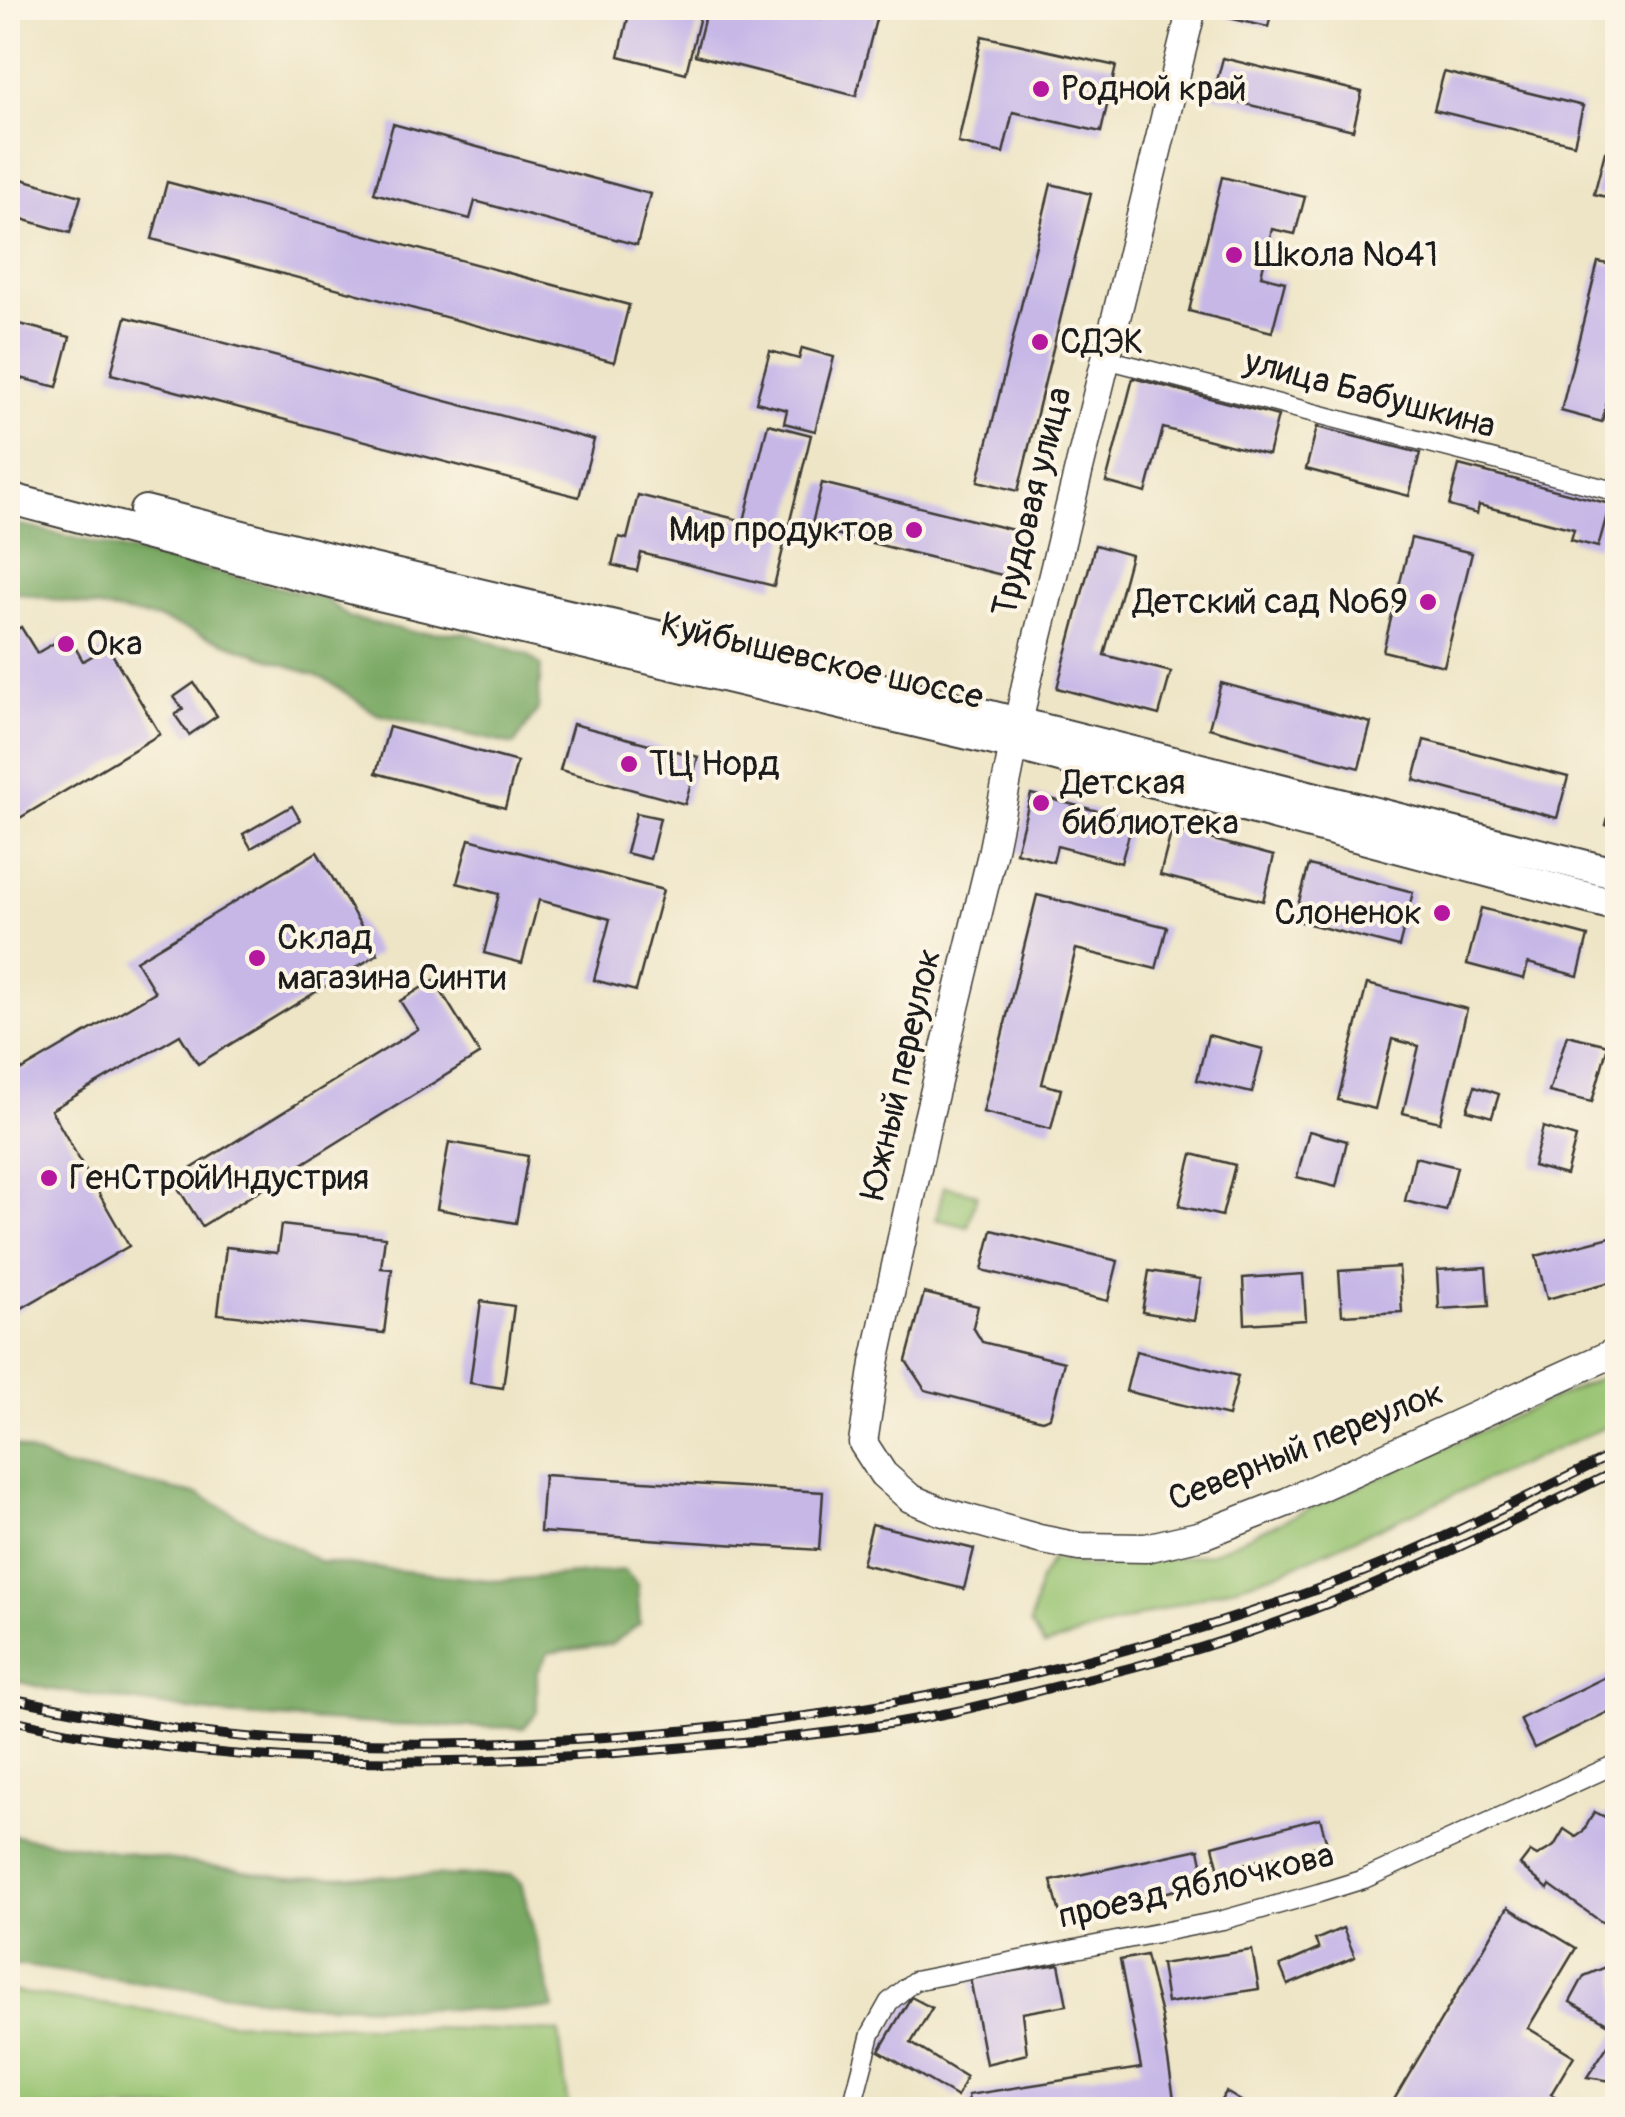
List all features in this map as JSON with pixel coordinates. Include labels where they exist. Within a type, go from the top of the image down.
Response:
[{"type":"main road","name":"Трудовая улица","points":[[1017,734],[1192,8]]},
{"type":"main road","name":"Куйбышевское шоссе","points":[[8,476],[368,568],[755,658],[1618,906]]},
{"type":"main road","name":"Куйбышевское шоссе","points":[[8,498],[362,590],[1017,734],[1618,874]]},
{"type":"main road","name":"Южный переулок","points":[[863,1443],[875,1364],[926,1127],[1017,734]]},
{"type":"main road","name":"Северный переулок","points":[[863,1443],[883,1474],[910,1498],[940,1511],[1078,1547],[1146,1548],[1202,1535],[1287,1502],[1618,1351]]},
{"type":"street","name":"улица Бабушкина","points":[[1106,359],[1618,492]]},
{"type":"street","name":"проезд Яблочкова","points":[[851,2110],[870,2034],[889,2002],[914,1981],[1224,1920],[1319,1893],[1364,1879],[1618,1763]]},
{"type":"green space","points":[[8,522],[324,598],[350,618],[414,632],[466,633],[528,655],[541,666],[538,709],[514,745],[377,714],[325,679],[159,619],[8,591]]},
{"type":"green space","points":[[944,1186],[977,1194],[968,1227],[936,1219]]},
{"type":"green space","points":[[1617,1370],[1617,1422],[1275,1574],[1044,1646],[1030,1625],[1040,1579],[1052,1559],[1091,1567],[1209,1554]]},
{"type":"green space","points":[[8,1443],[62,1466],[200,1495],[321,1562],[496,1581],[624,1570],[637,1584],[640,1624],[612,1644],[548,1653],[537,1674],[537,1712],[524,1728],[225,1715],[48,1689],[8,1679]]},
{"type":"green space","points":[[8,1835],[285,1877],[511,1875],[521,1883],[554,2009],[302,2004],[8,1964]]},
{"type":"green space","points":[[8,1991],[231,2022],[559,2032],[568,2109],[8,2109]]},
{"type":"building","points":[[608,8],[702,8],[686,73],[619,56],[629,14]]},
{"type":"building","points":[[707,8],[778,8],[820,19],[823,8],[879,8],[856,96],[695,55]]},
{"type":"building","points":[[1231,8],[1273,8],[1268,27],[1229,18]]},
{"type":"building","name":"Родной край","points":[[982,36],[1116,66],[1101,132],[1013,112],[1003,153],[958,143]]},
{"type":"building","points":[[1223,58],[1362,92],[1353,130],[1213,96]]},
{"type":"building","points":[[1444,72],[1583,106],[1574,144],[1434,110]]},
{"type":"building","points":[[393,124],[650,194],[637,245],[475,201],[470,219],[374,193]]},
{"type":"building","points":[[1605,152],[1618,155],[1618,200],[1594,194]]},
{"type":"building","points":[[8,175],[81,196],[70,233],[8,215]]},
{"type":"building","name":"Школа №41","points":[[1222,177],[1305,197],[1295,234],[1272,229],[1261,276],[1285,282],[1272,332],[1189,311]]},
{"type":"building","points":[[167,182],[629,305],[614,362],[152,239]]},
{"type":"building","points":[[1051,184],[1091,194],[1018,491],[978,481]]},
{"type":"building","points":[[1598,262],[1618,266],[1618,358],[1602,422],[1561,411]]},
{"type":"building","points":[[126,317],[594,440],[579,497],[111,374]]},
{"type":"building","points":[[8,321],[70,337],[57,387],[8,375]]},
{"type":"building","points":[[802,348],[834,357],[815,431],[784,423],[787,410],[756,402],[770,351],[799,359]]},
{"type":"building","points":[[1133,378],[1278,416],[1268,455],[1163,428],[1146,493],[1106,482]]},
{"type":"building","points":[[768,424],[811,435],[774,586],[641,553],[637,571],[612,565],[619,537],[627,539],[638,495],[744,521]]},
{"type":"building","points":[[1317,427],[1420,453],[1409,496],[1306,469]]},
{"type":"building","points":[[1459,465],[1610,504],[1598,547],[1571,540],[1574,529],[1479,505],[1477,514],[1449,506]]},
{"type":"building","name":"Мир продуктов","points":[[822,483],[1017,531],[1006,576],[811,528]]},
{"type":"building","name":"Детский сад №69","points":[[1411,538],[1472,553],[1444,666],[1383,651]]},
{"type":"building","points":[[1095,545],[1131,555],[1104,655],[1171,672],[1159,715],[1057,688]]},
{"type":"building","points":[[21,627],[37,653],[68,635],[83,661],[108,647],[160,734],[8,825],[8,635]]},
{"type":"building","points":[[194,683],[217,716],[189,735],[175,715],[183,709],[174,697]]},
{"type":"building","points":[[1221,683],[1371,723],[1359,768],[1209,728]]},
{"type":"building","name":"ТЦ Норд","points":[[573,724],[698,757],[685,804],[560,770]]},
{"type":"building","points":[[389,727],[517,762],[505,808],[376,773]]},
{"type":"building","points":[[1424,740],[1568,777],[1557,818],[1414,780]]},
{"type":"building","points":[[1618,786],[1618,828],[1606,825]]},
{"type":"building","points":[[1031,794],[1133,820],[1121,863],[1057,846],[1053,862],[1016,852]]},
{"type":"building","points":[[292,806],[300,820],[251,848],[243,834]]},
{"type":"building","points":[[636,813],[660,818],[650,859],[626,853]]},
{"type":"building","points":[[1172,829],[1274,856],[1263,901],[1160,875]]},
{"type":"building","points":[[469,839],[663,890],[636,991],[594,980],[610,919],[539,900],[522,963],[484,953],[499,894],[457,883]]},
{"type":"building","points":[[317,852],[378,954],[198,1064],[180,1035],[51,1110],[129,1246],[8,1316],[8,1045],[22,1070],[155,992],[136,961]]},
{"type":"building","points":[[1309,865],[1413,892],[1399,947],[1294,920]]},
{"type":"building","points":[[1037,895],[1167,927],[1156,969],[1076,949],[1042,1084],[1061,1089],[1051,1129],[983,1112]]},
{"type":"building","points":[[1481,908],[1588,936],[1578,976],[1528,963],[1524,979],[1467,964]]},
{"type":"building","points":[[434,980],[480,1054],[202,1226],[173,1180],[418,1029],[400,1001]]},
{"type":"building","points":[[1367,984],[1467,1009],[1440,1122],[1403,1113],[1419,1046],[1392,1039],[1375,1109],[1338,1100]]},
{"type":"building","points":[[1208,1035],[1263,1049],[1252,1093],[1197,1080]]},
{"type":"building","points":[[1567,1035],[1608,1045],[1592,1102],[1549,1092]]},
{"type":"building","points":[[1475,1086],[1499,1094],[1492,1117],[1467,1110]]},
{"type":"building","points":[[1543,1127],[1576,1137],[1566,1175],[1533,1166]]},
{"type":"building","points":[[1309,1131],[1347,1141],[1336,1187],[1297,1177]]},
{"type":"building","points":[[449,1142],[528,1156],[516,1223],[437,1209]]},
{"type":"building","points":[[1192,1154],[1235,1165],[1222,1216],[1179,1206]]},
{"type":"building","points":[[1415,1157],[1457,1167],[1446,1211],[1405,1201]]},
{"type":"building","points":[[281,1225],[385,1237],[381,1268],[392,1269],[384,1333],[218,1314],[226,1247],[277,1253]]},
{"type":"building","points":[[992,1230],[1118,1261],[1108,1301],[982,1270]]},
{"type":"building","points":[[1618,1235],[1618,1280],[1547,1299],[1536,1256]]},
{"type":"building","points":[[1399,1267],[1402,1312],[1342,1315],[1339,1271]]},
{"type":"building","points":[[1486,1267],[1489,1306],[1439,1309],[1437,1270]]},
{"type":"building","points":[[1149,1271],[1201,1279],[1194,1321],[1142,1312]]},
{"type":"building","points":[[1303,1274],[1306,1320],[1245,1324],[1243,1278]]},
{"type":"building","points":[[924,1293],[978,1306],[973,1327],[982,1342],[1064,1362],[1050,1417],[1042,1420],[925,1390],[906,1361]]},
{"type":"building","points":[[481,1301],[514,1306],[503,1388],[470,1383]]},
{"type":"building","points":[[1136,1351],[1238,1376],[1228,1416],[1126,1391]]},
{"type":"building","points":[[544,1475],[823,1492],[819,1550],[540,1532]]},
{"type":"building","points":[[872,1524],[974,1549],[964,1589],[862,1564]]},
{"type":"building","points":[[1612,1674],[1618,1684],[1618,1707],[1534,1748],[1520,1719]]},
{"type":"building","points":[[1615,1807],[1618,1929],[1600,1921],[1550,1885],[1548,1889],[1520,1865],[1530,1852],[1537,1856],[1554,1846],[1564,1829],[1576,1837],[1594,1812],[1604,1817]]},
{"type":"building","points":[[1320,1818],[1327,1844],[1219,1870],[1213,1846]]},
{"type":"building","points":[[1199,1849],[1206,1883],[1061,1917],[1051,1881]]},
{"type":"building","points":[[1508,1907],[1576,1948],[1528,2028],[1574,2056],[1551,2094],[1577,2110],[1403,2110],[1392,2103]]},
{"type":"building","points":[[1343,1928],[1355,1957],[1288,1985],[1280,1966],[1319,1949],[1315,1940]]},
{"type":"building","points":[[1252,1950],[1259,1989],[1167,2003],[1161,1964]]},
{"type":"building","points":[[1146,1955],[1161,2015],[1174,2099],[1106,2110],[970,2110],[968,2095],[1141,2068],[1120,1960]]},
{"type":"building","points":[[1618,1962],[1618,2029],[1570,2002],[1584,1976]]},
{"type":"building","points":[[1059,1964],[1067,2005],[1022,2013],[1027,2054],[986,2064],[970,1978]]},
{"type":"building","points":[[911,1997],[932,2008],[911,2043],[966,2077],[957,2097],[879,2051]]},
{"type":"building","points":[[1618,2030],[1618,2082],[1587,2077]]},
{"type":"building","points":[[1226,2092],[1256,2110],[1215,2110]]},
{"type":"railway","points":[[8,1698],[216,1734],[381,1744],[605,1737],[794,1718],[888,1703],[1073,1664],[1255,1611],[1414,1550],[1618,1452]]},
{"type":"railway","points":[[8,1719],[170,1748],[252,1756],[416,1761],[581,1756],[881,1725],[965,1709],[1114,1672],[1271,1625],[1422,1564],[1618,1470]]},
{"type":"place","name":"Родной край","points":[[1041,89]]},
{"type":"place","name":"Школа №41","points":[[1234,255]]},
{"type":"place","name":"СДЭК","points":[[1040,342]]},
{"type":"place","name":"Мир продуктов","points":[[914,530]]},
{"type":"place","name":"Детский сад №69","points":[[1428,602]]},
{"type":"place","name":"Ока","points":[[66,644]]},
{"type":"place","name":"ТЦ Норд","points":[[629,764]]},
{"type":"place","name":"Детская библиотека","points":[[1041,803]]},
{"type":"place","name":"Слоненок","points":[[1442,913]]},
{"type":"place","name":"Склад магазина Синти","points":[[257,958]]},
{"type":"place","name":"ГенСтройИндустрия","points":[[49,1178]]}]
